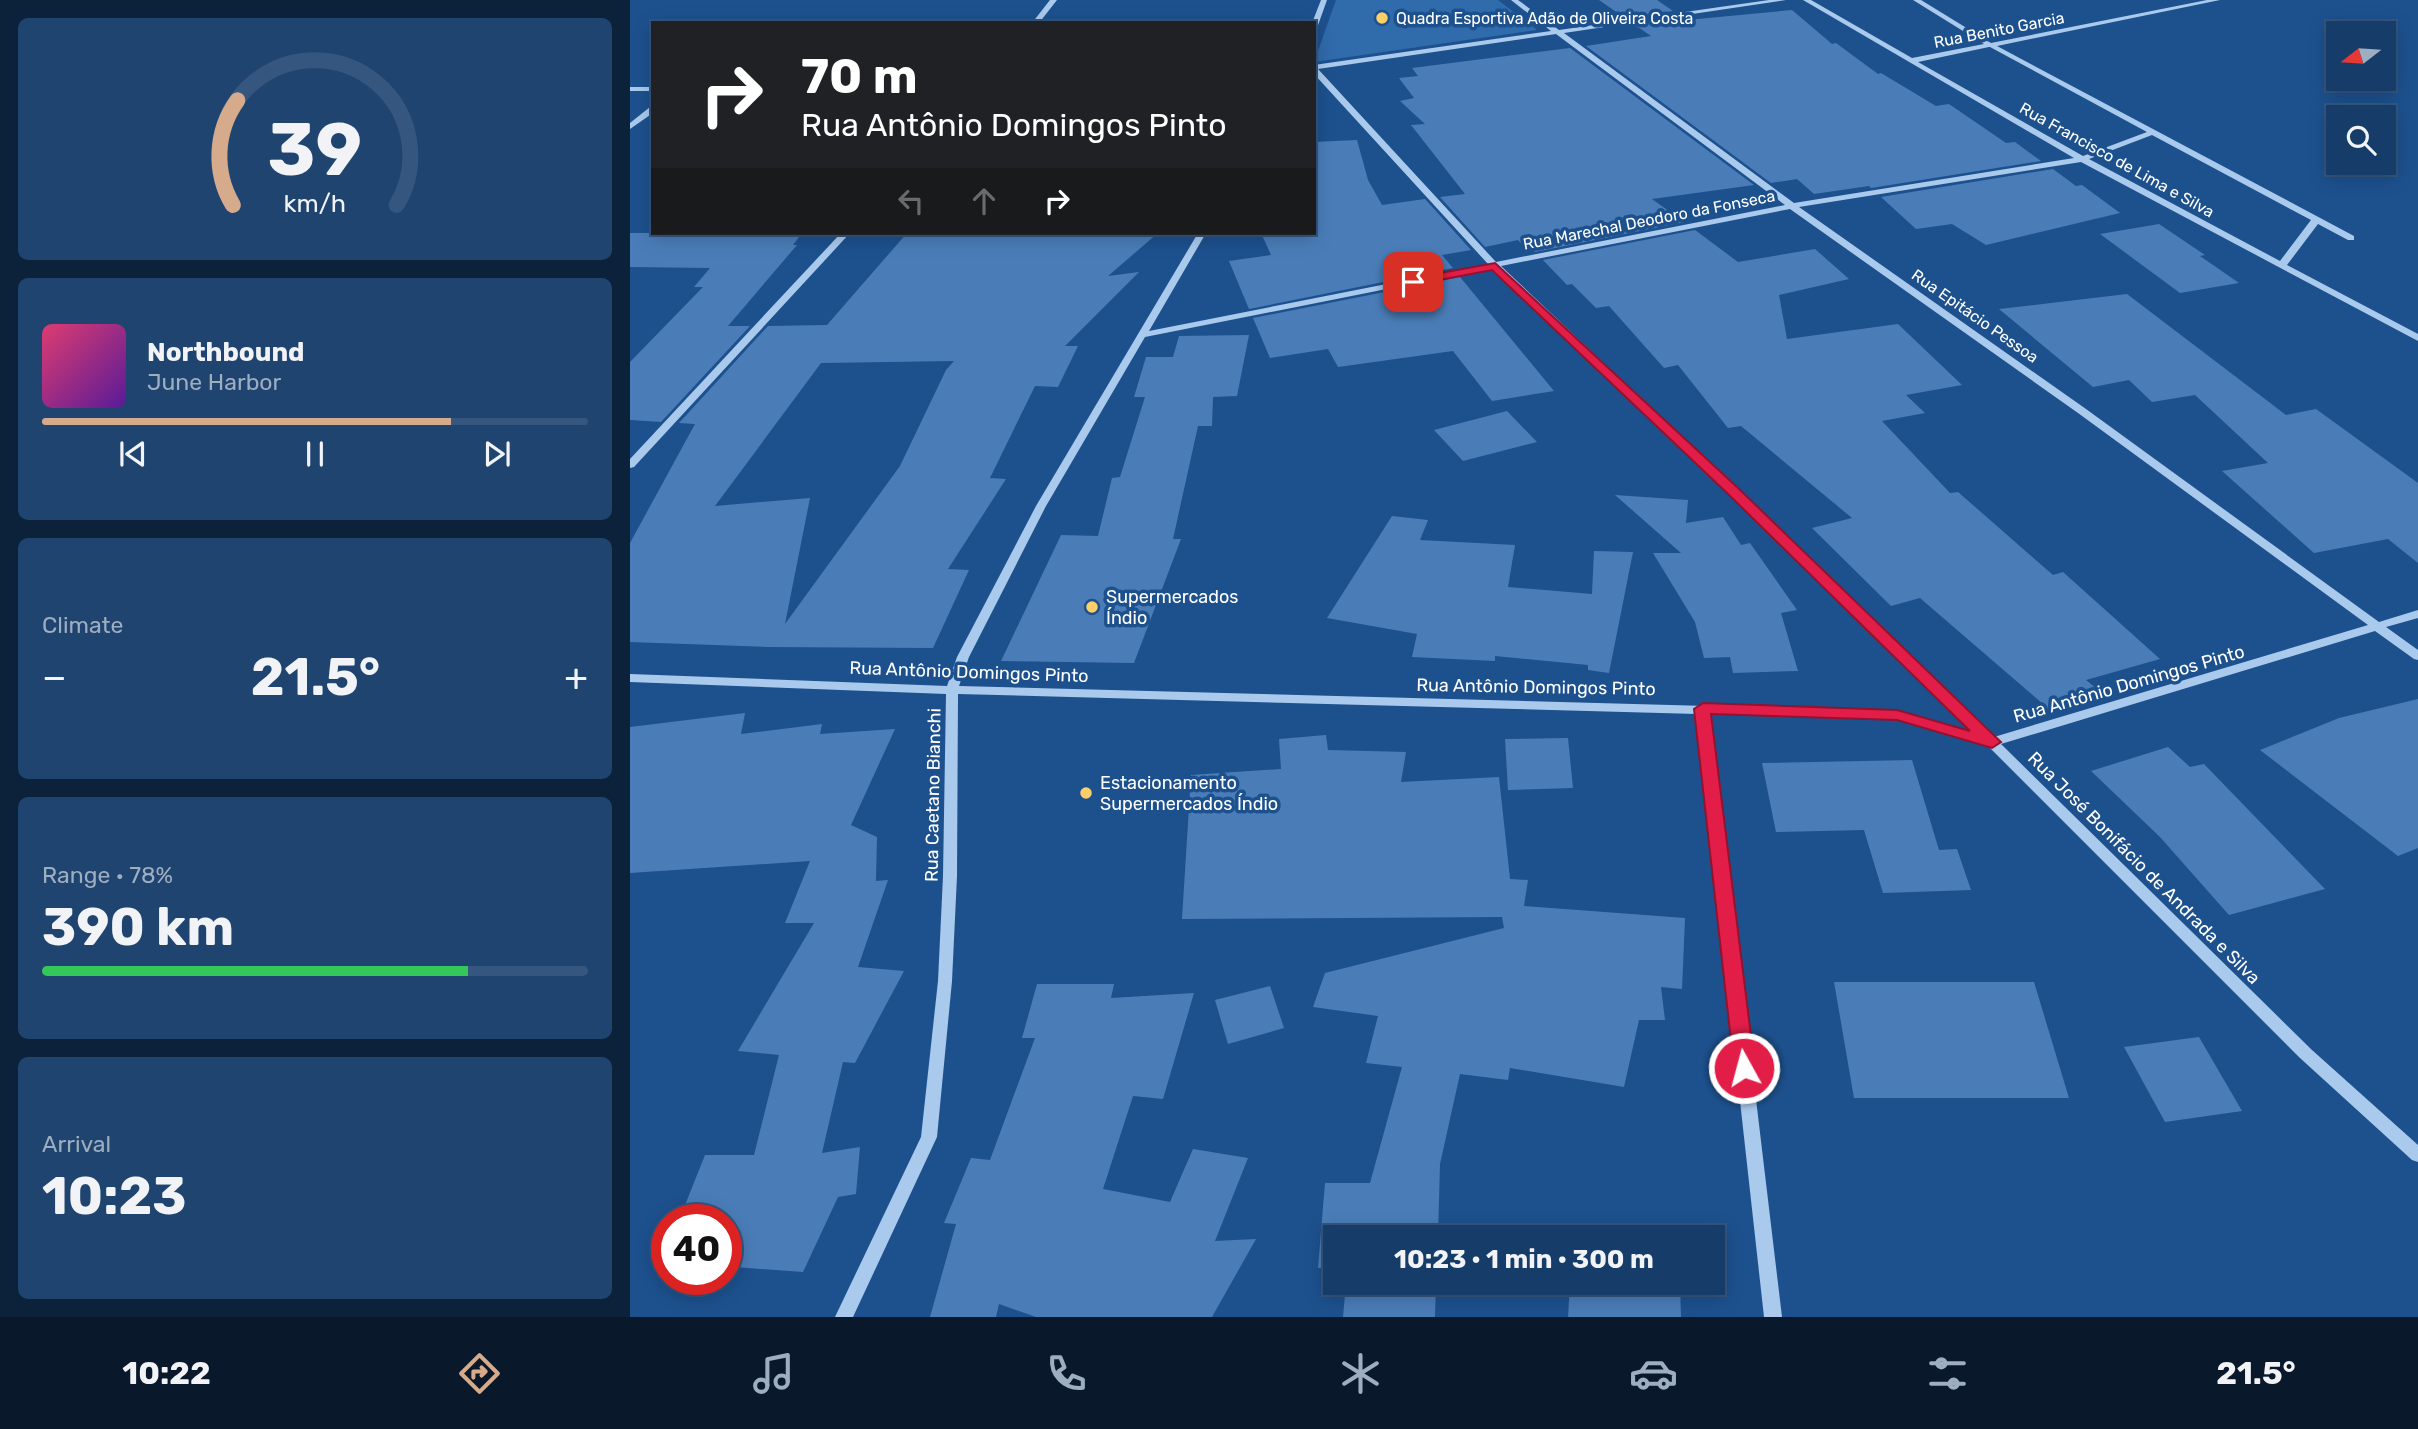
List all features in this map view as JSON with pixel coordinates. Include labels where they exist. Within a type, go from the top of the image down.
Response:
[{"type":"street","points":[[1037,21],[1054,0]]},
{"type":"street","points":[[1316,22],[1324,0]]},
{"type":"street","name":"Rua Epitácio Pessoa","points":[[1514,0],[1791,206],[2082,411],[2418,656]]},
{"type":"street","points":[[1316,68],[1783,0]]},
{"type":"street","name":"Rua Francisco de Lima e Silva","points":[[1806,0],[2082,159],[2418,338]]},
{"type":"street","points":[[1916,0],[1992,46],[2351,238]]},
{"type":"street","name":"Rua Benito Garcia","points":[[1910,61],[2217,0]]},
{"type":"street","name":"Rua José Bonifácio de Andrada e Silva","points":[[1316,70],[1495,266],[1732,490],[1992,742],[2306,1054],[2418,1155]]},
{"type":"street","points":[[630,89],[651,89]]},
{"type":"street","points":[[630,127],[651,111]]},
{"type":"street","name":"Rua Marechal Deodoro da Fonseca","points":[[1142,335],[1791,206],[2082,159],[2153,132]]},
{"type":"street","points":[[2282,265],[2316,220]]},
{"type":"street","points":[[630,464],[844,235]]},
{"type":"street","name":"Rua Caetano Bianchi","points":[[844,1317],[929,1138],[945,981],[952,690],[964,657],[1041,506],[1201,235]]},
{"type":"street","name":"Rua Antônio Domingos Pinto","points":[[630,678],[952,690],[1897,715],[1992,742],[2379,628],[2418,614]]},
{"type":"street","points":[[1703,709],[1773,1317]]},
{"type":"shaded area","points":[[1336,0],[1498,0],[1537,30],[1316,62]]},
{"type":"building","points":[[1599,0],[1657,0],[1673,11],[1625,18]]},
{"type":"building","points":[[1792,10],[1832,44],[1836,43],[1878,74],[1881,73],[1936,106],[1949,104],[2006,143],[2015,142],[2041,161],[1871,188],[1869,186],[1814,194],[1797,179],[1771,183],[1586,46],[1651,36],[1635,25],[1684,18],[1687,20]]},
{"type":"building","points":[[1570,48],[1754,185],[1652,199],[1684,222],[1535,252],[1526,249],[1518,240],[1485,247],[1440,197],[1465,194],[1411,125],[1425,124],[1400,101],[1414,98],[1399,78],[1418,76],[1412,68]]},
{"type":"building","points":[[1357,140],[1368,180],[1382,205],[1425,199],[1471,250],[1442,255],[1453,268],[1249,309],[1229,261],[1271,255],[1262,235],[1316,235],[1316,142]]},
{"type":"building","points":[[2053,169],[2076,186],[2082,185],[2120,213],[1986,245],[1952,224],[1916,229],[1881,197]]},
{"type":"building","points":[[2159,224],[2205,255],[2200,256],[2239,283],[2180,293],[2100,234]]},
{"type":"building","points":[[1695,230],[1738,262],[1815,249],[1849,279],[1779,295],[1787,339],[1898,324],[1962,385],[1906,395],[1925,413],[1882,421],[1950,493],[1958,492],[2053,575],[2063,572],[2160,659],[2086,680],[2102,693],[2051,711],[1920,598],[1891,606],[1812,528],[1852,518],[1741,426],[1728,428],[1678,365],[1664,368],[1609,306],[1596,308],[1572,284],[1567,285],[1543,260]]},
{"type":"building","points":[[630,233],[800,235],[793,245],[797,245],[728,326],[750,326],[661,422],[630,420],[630,362],[703,287],[694,287],[710,268],[630,267]]},
{"type":"building","points":[[905,235],[1156,235],[1108,276],[1139,272],[1065,346],[1078,346],[1058,387],[1035,386],[990,478],[1006,479],[948,569],[969,570],[933,648],[768,647],[630,642],[630,543],[695,424],[679,423],[768,326],[827,325]],"holes":[[[954,361],[946,370],[900,466],[785,624],[810,498],[715,506],[821,363]]]},
{"type":"building","points":[[1460,277],[1554,391],[1492,401],[1453,351],[1338,367],[1328,349],[1270,358],[1253,318]]},
{"type":"building","points":[[2127,294],[2286,415],[2316,409],[2418,483],[2418,563],[2388,539],[2314,553],[2222,471],[2268,463],[2195,395],[2152,402],[2129,380],[2093,387],[1999,309]]},
{"type":"building","points":[[1249,335],[1237,396],[1213,397],[1212,426],[1198,426],[1173,539],[1181,539],[1134,663],[1001,661],[1061,535],[1098,536],[1112,478],[1120,477],[1145,397],[1134,397],[1146,357],[1173,357],[1179,336]]},
{"type":"building","points":[[1507,411],[1537,442],[1463,461],[1434,430]]},
{"type":"building","points":[[1615,495],[1688,500],[1686,523],[1723,517],[1741,545],[1750,543],[1797,610],[1781,613],[1798,671],[1733,673],[1730,657],[1704,658],[1695,622],[1653,553],[1681,553]]},
{"type":"building","points":[[1392,516],[1428,520],[1420,540],[1515,545],[1508,587],[1592,594],[1594,551],[1633,552],[1609,673],[1588,670],[1588,665],[1495,656],[1495,661],[1412,657],[1417,634],[1327,618]]},
{"type":"building","points":[[2418,699],[2418,848],[2398,856],[2260,750],[2339,718]]},
{"type":"building","points":[[745,713],[741,734],[822,724],[820,734],[895,729],[851,825],[877,837],[876,881],[888,880],[858,967],[904,971],[855,1063],[843,1062],[822,1153],[860,1147],[856,1194],[838,1197],[803,1272],[742,1268],[742,1204],[685,1204],[705,1155],[754,1155],[779,1055],[738,1051],[814,923],[785,923],[810,861],[630,873],[630,727]]},
{"type":"building","points":[[1326,735],[1328,750],[1406,752],[1401,782],[1499,777],[1510,879],[1528,880],[1524,906],[1685,918],[1682,989],[1661,987],[1665,1020],[1639,1020],[1624,1087],[1510,1068],[1508,1080],[1460,1074],[1440,1164],[1438,1225],[1323,1225],[1323,1268],[1318,1268],[1325,1183],[1370,1183],[1402,1067],[1366,1063],[1378,1016],[1313,1007],[1325,973],[1504,928],[1502,917],[1182,919],[1191,775],[1281,769],[1279,739]]},
{"type":"building","points":[[1568,738],[1573,788],[1508,790],[1505,739]]},
{"type":"building","points":[[2168,747],[2190,767],[2204,764],[2325,889],[2229,915],[2160,837],[2091,771]]},
{"type":"building","points":[[1912,760],[1939,850],[1957,849],[1971,890],[1883,893],[1864,830],[1776,832],[1762,763]]},
{"type":"building","points":[[1834,982],[2034,982],[2069,1098],[1854,1098]]},
{"type":"building","points":[[1037,984],[1114,984],[1111,998],[1194,993],[1163,1099],[1133,1096],[1103,1189],[1170,1202],[1193,1149],[1248,1158],[1215,1241],[1256,1239],[1212,1317],[1036,1317],[999,1304],[996,1317],[930,1317],[956,1224],[944,1223],[971,1158],[990,1160],[1035,1038],[1022,1038]]},
{"type":"building","points":[[1270,986],[1284,1028],[1228,1044],[1215,1000]]},
{"type":"building","points":[[2199,1037],[2242,1111],[2165,1122],[2124,1047]]},
{"type":"building","points":[[1345,1295],[1436,1295],[1435,1317],[1343,1317]]},
{"type":"building","points":[[1569,1295],[1680,1295],[1681,1317],[1568,1317]]},
{"type":"place","name":"Quadra Esportiva Adão de Oliveira Costa","points":[[1382,18]]},
{"type":"place","name":"Supermercados Índio","points":[[1092,607]]},
{"type":"place","name":"Estacionamento Supermercados Índio","points":[[1086,793]]},
{"type":"route","points":[[1413,282],[1495,266],[1732,490],[1992,742],[1897,715],[1703,709],[1744,1068]]}]
